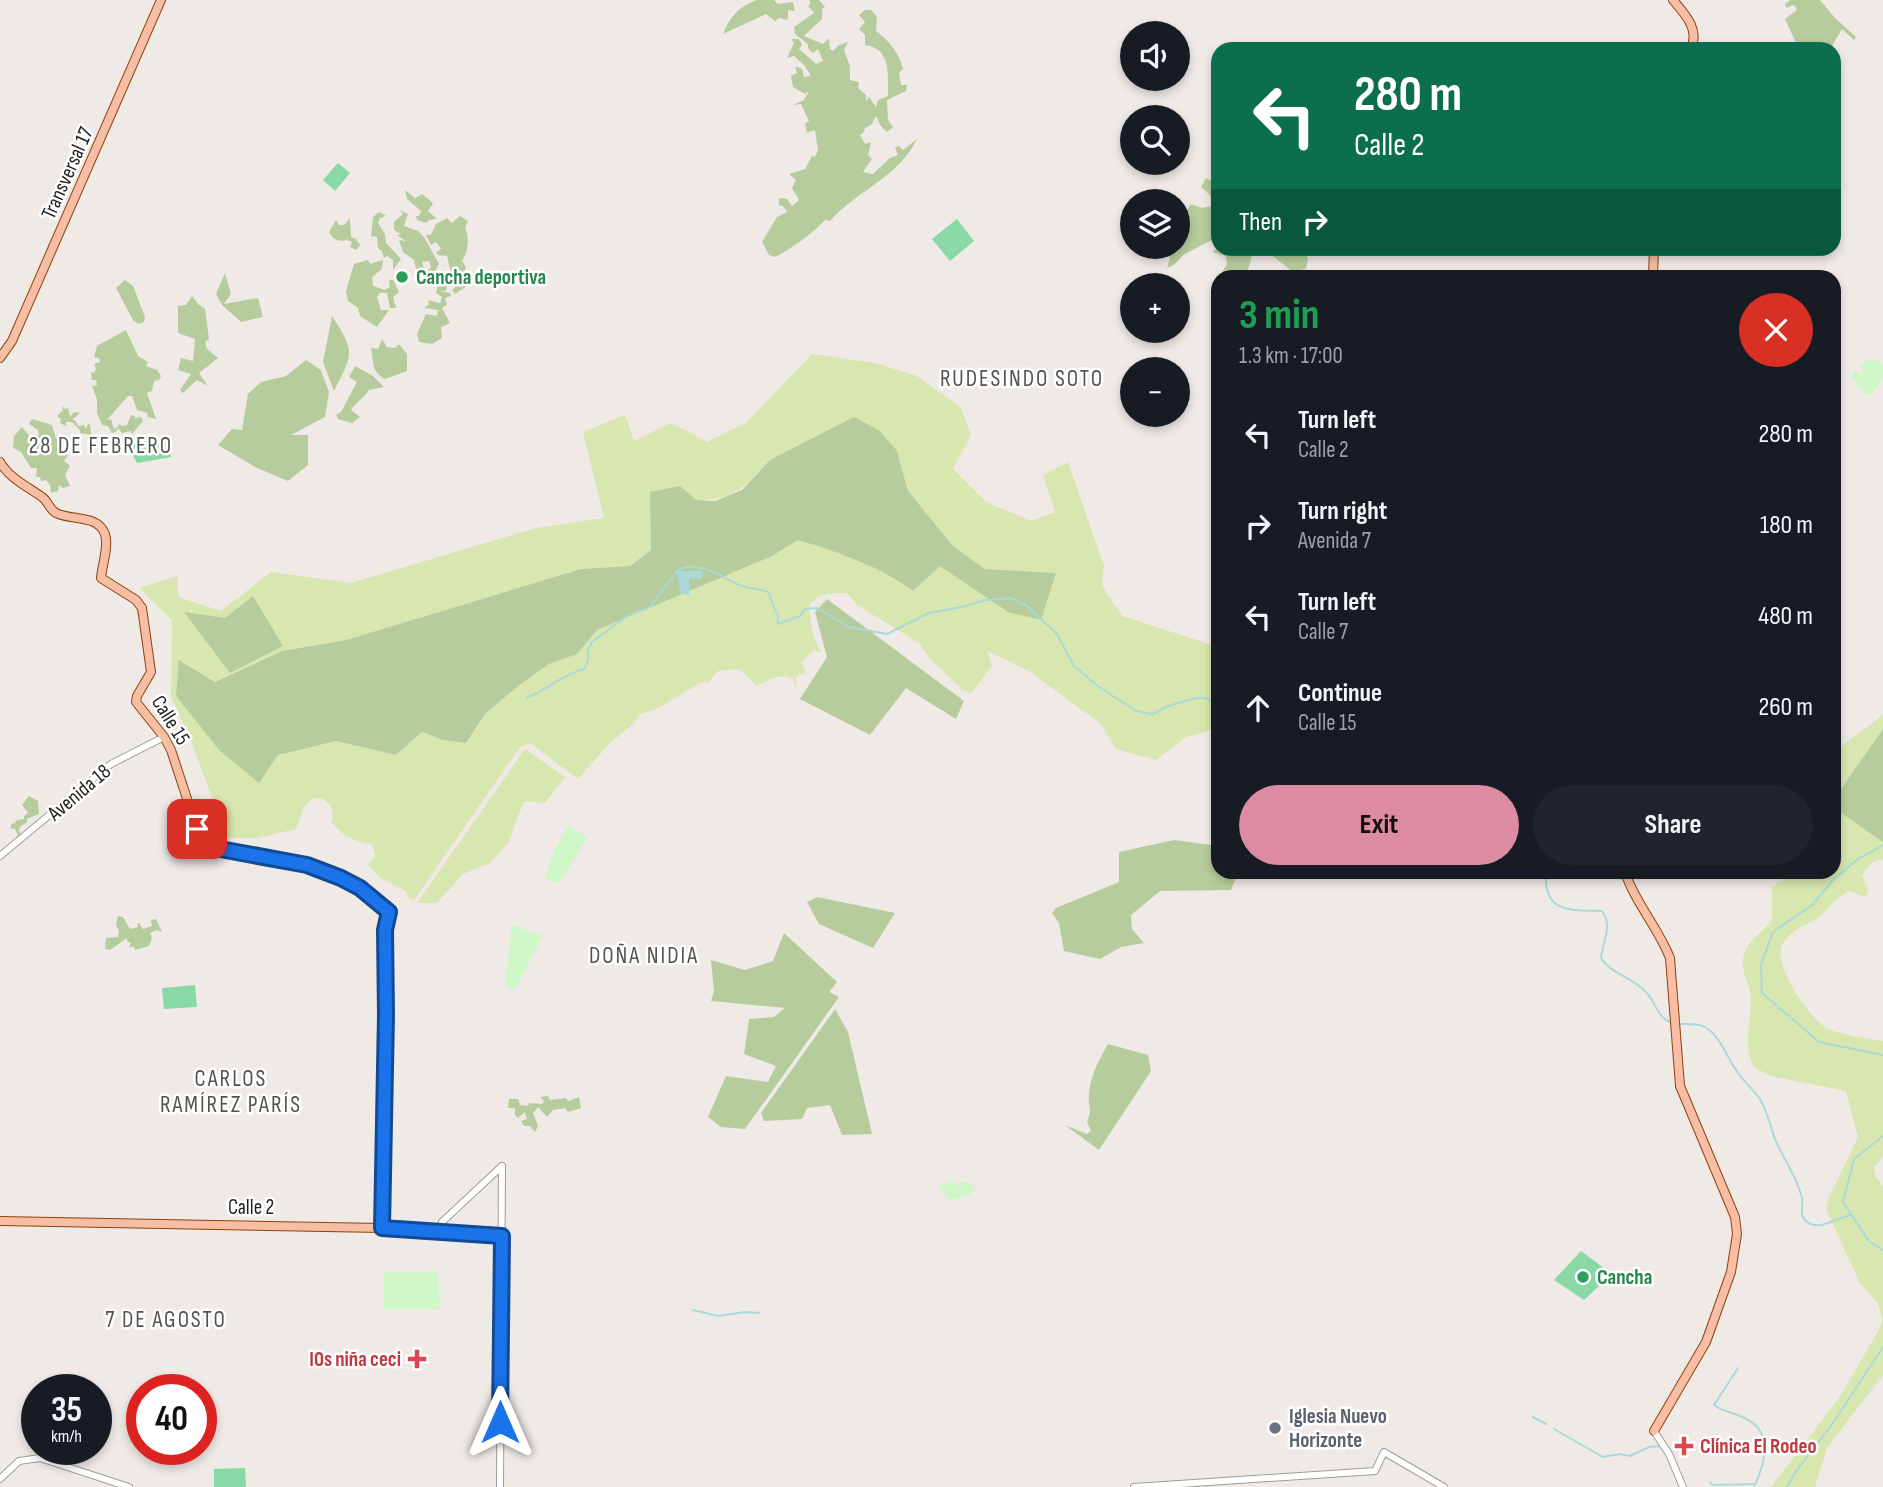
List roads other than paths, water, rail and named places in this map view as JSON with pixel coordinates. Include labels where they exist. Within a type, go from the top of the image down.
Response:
[{"type":"main road","name":"Transversal 17","points":[[0,358],[12,341],[162,0]]},
{"type":"main road","points":[[1673,0],[1693,27],[1695,36],[1693,42]]},
{"type":"main road","name":"Calle 15","points":[[0,462],[6,471],[43,498],[55,512],[88,520],[104,532],[106,546],[101,578],[136,600],[143,611],[151,671],[136,702],[164,737],[183,780],[198,832],[214,846],[319,869],[355,884],[389,912],[385,930],[382,1228]]},
{"type":"main road","points":[[1627,879],[1670,958],[1680,1086],[1735,1217],[1737,1234],[1731,1272],[1706,1342],[1654,1431]]},
{"type":"main road","name":"Calle 2","points":[[0,1221],[382,1228]]},
{"type":"street","name":"Avenida 18","points":[[0,856],[111,764],[164,737]]},
{"type":"street","points":[[442,1234],[442,1222],[502,1166],[500,1487]]},
{"type":"street","name":"Calle 2","points":[[382,1228],[502,1236]]},
{"type":"street","points":[[1654,1431],[1669,1454],[1683,1487]]},
{"type":"street","points":[[1135,1487],[1374,1471],[1384,1452],[1444,1487]]},
{"type":"street","points":[[1,1478],[19,1461],[40,1458],[129,1487]]},
{"type":"water","points":[[677,571],[703,571],[702,579],[689,578],[689,595],[680,593]]},
{"type":"waterway","points":[[526,698],[584,669],[592,642],[627,616],[650,607],[676,572],[683,568],[698,567],[739,585],[768,592],[778,616],[778,624],[800,616],[805,609],[817,608],[849,627],[887,634],[929,613],[985,600],[1011,598],[1027,606],[1057,634],[1074,666],[1099,687],[1136,711],[1153,714],[1168,706],[1196,698],[1211,700]]},
{"type":"waterway","points":[[1841,873],[1858,859],[1883,845]]},
{"type":"waterway","points":[[1546,879],[1549,896],[1554,903],[1570,909],[1602,911],[1607,928],[1601,958],[1610,968],[1640,986],[1660,1014],[1673,1023]]},
{"type":"waterway","points":[[1834,879],[1811,906],[1773,932],[1761,965],[1762,993],[1819,1042],[1883,1055]]},
{"type":"waterway","points":[[1679,1024],[1699,1025],[1710,1031],[1739,1074],[1760,1099],[1775,1139],[1800,1190],[1804,1220],[1818,1225],[1852,1215]]},
{"type":"waterway","points":[[1883,1136],[1854,1159],[1843,1202],[1869,1241],[1883,1250]]},
{"type":"waterway","points":[[693,1310],[718,1316],[759,1313]]},
{"type":"waterway","points":[[1787,1487],[1883,1347]]},
{"type":"waterway","points":[[1738,1368],[1714,1405],[1751,1422],[1763,1437],[1764,1457],[1754,1487]]},
{"type":"waterway","points":[[1533,1417],[1546,1424]]},
{"type":"waterway","points":[[1554,1429],[1603,1457],[1620,1454],[1630,1456],[1649,1447],[1659,1446]]},
{"type":"waterway","points":[[1710,1482],[1713,1485],[1754,1484]]},
{"type":"place","name":"Cancha deportiva","points":[[402,277]]},
{"type":"place","name":"Cancha","points":[[1583,1277]]},
{"type":"place","name":"I0s niña ceci","points":[[417,1359]]},
{"type":"place","name":"Iglesia Nuevo Horizonte","points":[[1275,1428]]},
{"type":"place","name":"Clínica El Rodeo","points":[[1684,1446]]},
{"type":"district","name":"RUDESINDO SOTO","points":[[1022,378]]},
{"type":"district","name":"28 DE FEBRERO","points":[[101,445]]},
{"type":"district","name":"DOÑA NIDIA","points":[[644,955]]},
{"type":"district","name":"CARLOS RAMÍREZ PARÍS","points":[[231,1091]]},
{"type":"district","name":"7 DE AGOSTO","points":[[166,1319]]}]
